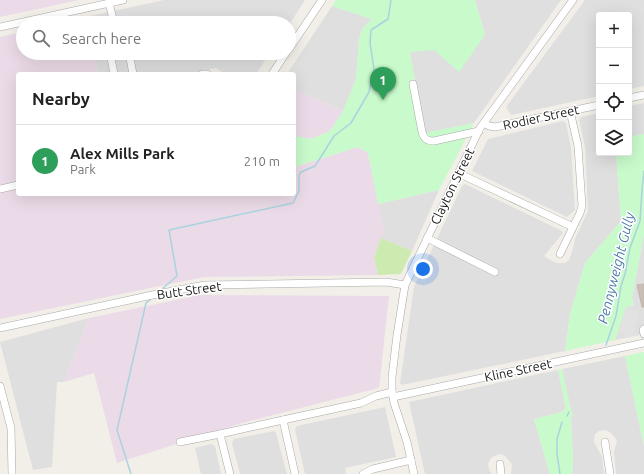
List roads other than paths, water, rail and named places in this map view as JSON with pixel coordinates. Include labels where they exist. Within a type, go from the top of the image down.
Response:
[{"type":"street","points":[[50,16],[123,0]]},
{"type":"street","points":[[296,39],[322,0]]},
{"type":"street","name":"Clayton Street","points":[[414,474],[392,394],[392,377],[397,335],[405,285],[479,131],[573,0]]},
{"type":"street","points":[[109,3],[112,16]]},
{"type":"street","points":[[0,27],[16,23]]},
{"type":"street","points":[[111,60],[114,72]]},
{"type":"street","points":[[130,60],[133,72]]},
{"type":"street","points":[[273,72],[281,60]]},
{"type":"street","points":[[413,84],[422,134],[426,140],[434,141],[479,131]]},
{"type":"street","points":[[632,97],[644,95]]},
{"type":"street","name":"Rodier Street","points":[[484,123],[495,127],[596,106]]},
{"type":"street","points":[[560,254],[582,206],[578,146],[570,111]]},
{"type":"street","points":[[458,173],[572,227]]},
{"type":"street","points":[[0,189],[16,185]]},
{"type":"street","points":[[427,238],[494,272]]},
{"type":"street","name":"Butt Street","points":[[0,328],[205,285],[386,282],[405,285]]},
{"type":"street","points":[[644,329],[644,334]]},
{"type":"street","name":"Kline Street","points":[[180,442],[361,404],[376,396],[644,343]]},
{"type":"street","points":[[0,386],[11,428],[12,474]]},
{"type":"street","points":[[283,420],[295,474]]},
{"type":"street","points":[[220,434],[230,474]]},
{"type":"street","points":[[605,442],[610,474]]},
{"type":"street","points":[[363,474],[374,469],[411,460]]},
{"type":"street","points":[[500,464],[501,474]]},
{"type":"waterway","points":[[162,289],[177,276],[169,230],[293,203],[299,191],[299,175],[301,172],[315,166],[334,136],[351,123],[369,92],[374,69],[370,43],[371,30],[388,19],[391,0]]},
{"type":"waterway","name":"Pennyweight Gully","points":[[606,345],[616,316],[630,248],[640,221],[644,171]]},
{"type":"waterway","points":[[131,474],[117,430],[146,303],[150,300]]},
{"type":"waterway","name":"Pennyweight Gully","points":[[567,416],[569,412]]},
{"type":"waterway","name":"Pennyweight Gully","points":[[560,474],[557,454],[557,439],[562,422]]},
{"type":"place","name":"Alex Mills Park","points":[[383,100]]}]
